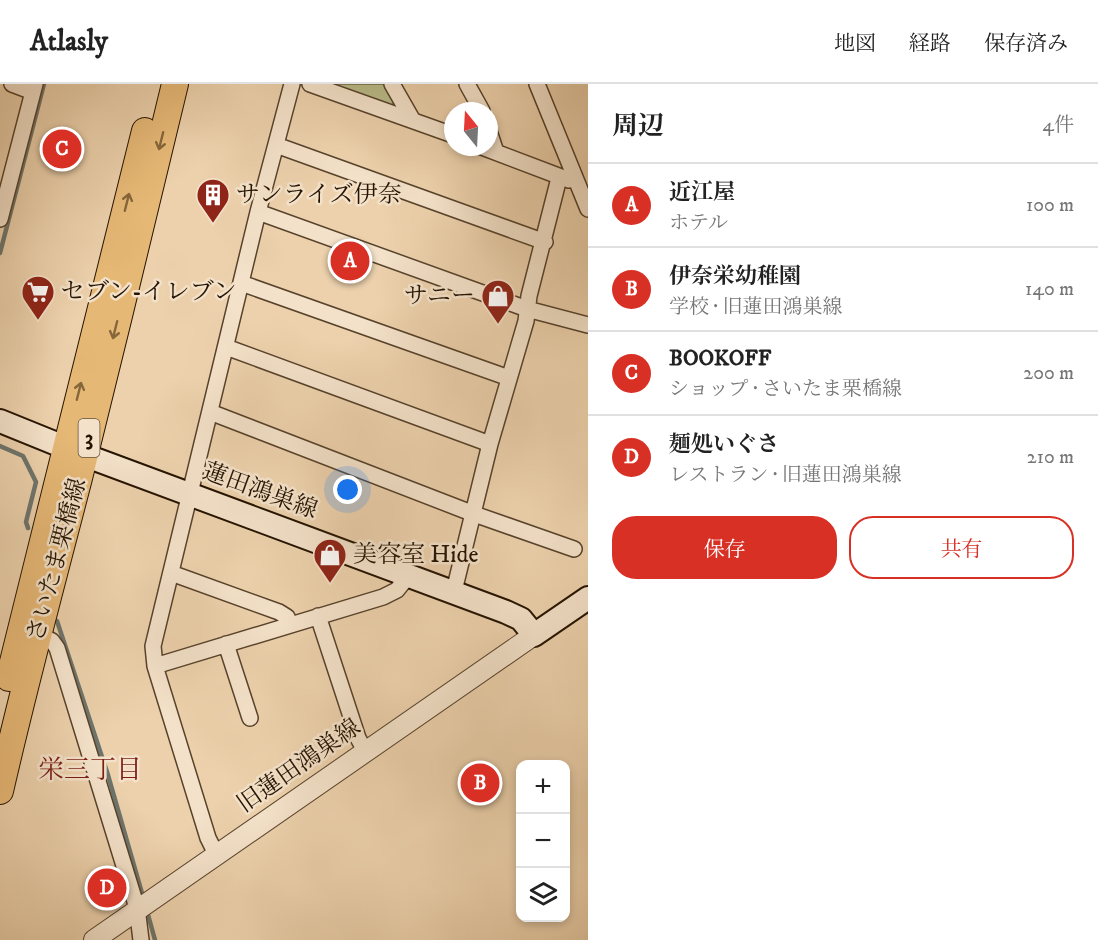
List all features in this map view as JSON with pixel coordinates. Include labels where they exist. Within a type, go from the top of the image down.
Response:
[{"type":"main road","name":"さいたま栗橋線","points":[[0,791],[27,673],[39,634],[75,452],[157,84]]},
{"type":"main road","name":"さいたま栗橋線","points":[[0,719],[175,84]]},
{"type":"main road","name":"蓮田鴻巣線","points":[[0,421],[75,452],[454,591],[521,619],[534,635]]},
{"type":"main road","points":[[534,635],[588,598]]},
{"type":"street","points":[[0,219],[3,191],[34,88],[12,84]]},
{"type":"street","points":[[216,854],[208,838],[155,666],[153,646],[258,212],[292,84]]},
{"type":"street","points":[[310,84],[444,131]]},
{"type":"street","points":[[392,84],[412,119]]},
{"type":"street","points":[[467,84],[477,102]]},
{"type":"street","points":[[537,84],[588,209]]},
{"type":"street","points":[[276,145],[544,242]]},
{"type":"street","points":[[498,154],[559,178],[577,179]]},
{"type":"street","points":[[454,591],[559,178]]},
{"type":"street","points":[[258,212],[527,309],[588,325]]},
{"type":"street","points":[[241,283],[509,378]]},
{"type":"street","points":[[226,347],[490,444]]},
{"type":"street","points":[[210,412],[474,514],[574,549]]},
{"type":"street","points":[[171,573],[279,612],[287,617],[290,625]]},
{"type":"street","points":[[155,666],[383,597],[397,590],[410,575]]},
{"type":"street","points":[[318,616],[358,738],[365,751]]},
{"type":"street","points":[[39,634],[52,641],[57,648],[144,903],[141,940]]},
{"type":"street","name":"旧蓮田鴻巣線","points":[[94,940],[144,903],[534,635]]},
{"type":"street","points":[[226,644],[250,718]]},
{"type":"green space","points":[[330,84],[388,84],[398,100],[390,106]]},
{"type":"waterway","points":[[0,253],[44,84]]},
{"type":"waterway","points":[[0,446],[23,456],[36,482],[26,522],[28,528]]},
{"type":"waterway","points":[[57,621],[108,775],[144,900]]},
{"type":"waterway","points":[[147,911],[155,940]]},
{"type":"place","name":"BOOKOFF","points":[[62,149]]},
{"type":"place","name":"サンライズ伊奈","points":[[213,224]]},
{"type":"place","name":"近江屋","points":[[350,261]]},
{"type":"place","name":"セブン-イレブン","points":[[38,321]]},
{"type":"place","name":"サニー","points":[[498,325]]},
{"type":"place","name":"美容室 Hide","points":[[330,584]]},
{"type":"place","name":"伊奈栄幼稚園","points":[[480,783]]},
{"type":"place","name":"麺処いぐさ","points":[[107,888]]},
{"type":"district","name":"栄三丁目","points":[[90,770]]}]
